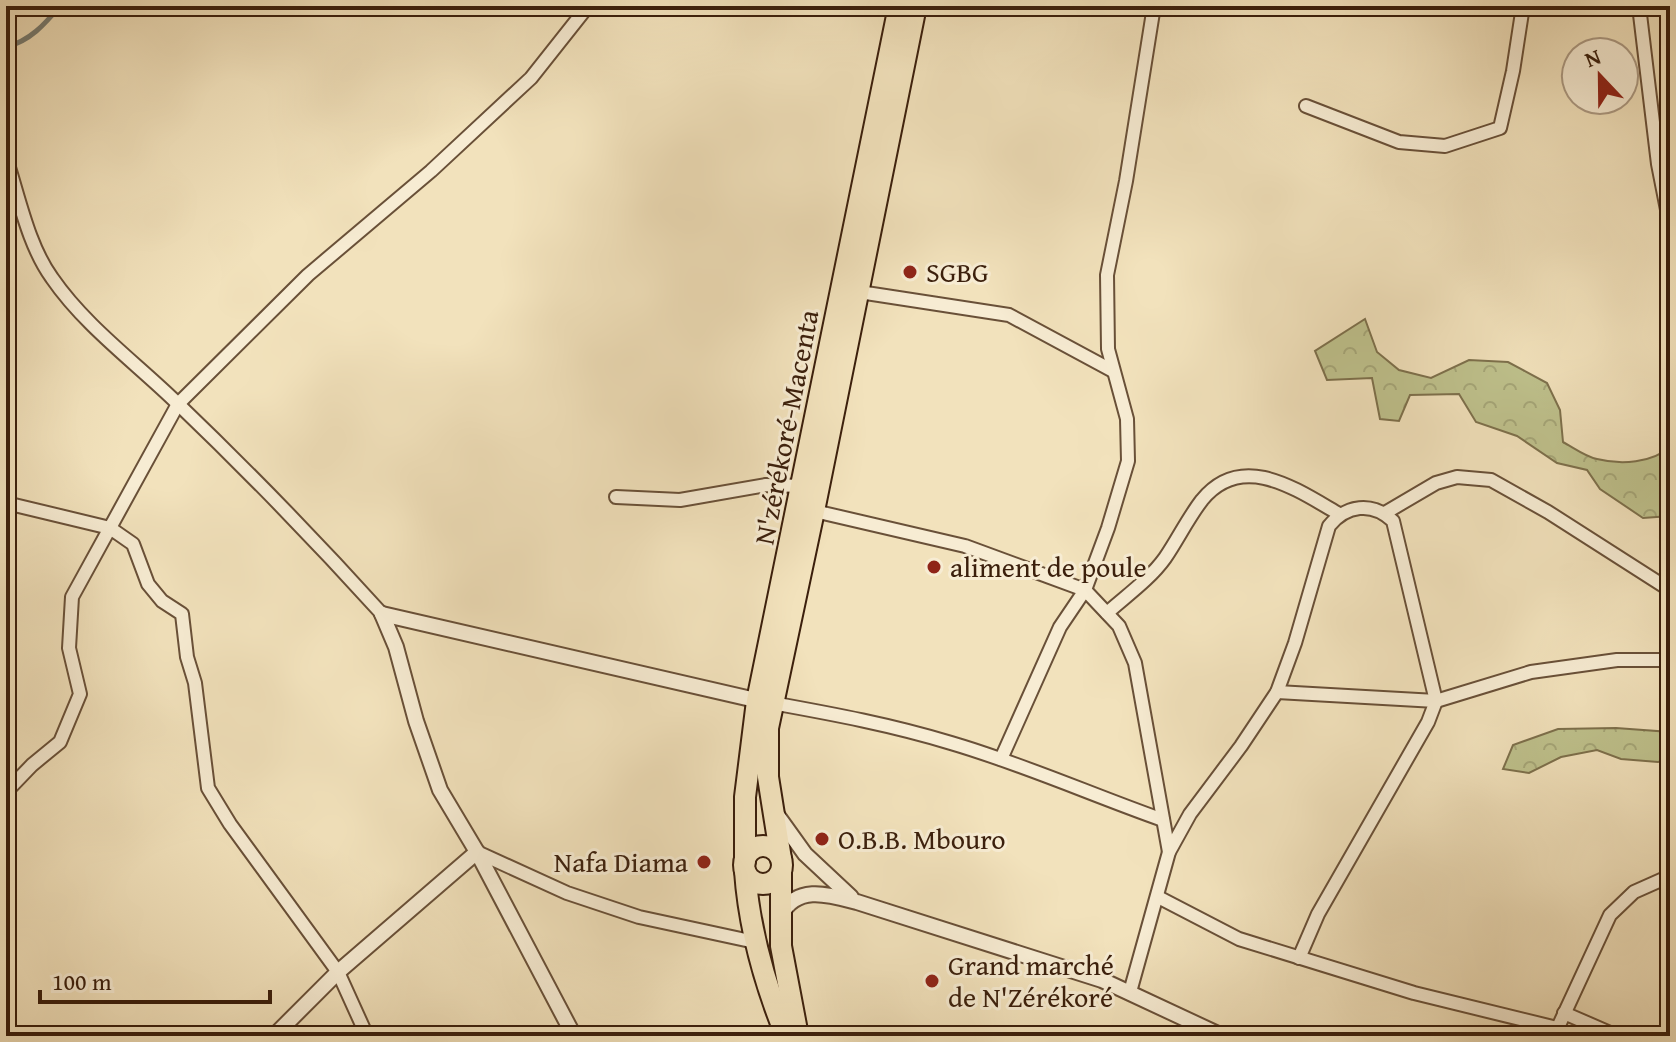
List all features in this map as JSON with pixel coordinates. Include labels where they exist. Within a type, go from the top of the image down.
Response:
[{"type":"highway","name":"N'zérékoré-Macenta","points":[[806,509],[803,486],[850,291],[899,6]]},
{"type":"highway","points":[[786,1036],[763,973],[749,918],[745,797],[850,291],[916,6]]},
{"type":"highway","points":[[765,702],[766,747],[781,866],[779,928],[784,975],[798,1036]]},
{"type":"highway","points":[[762,846],[773,849],[781,866],[776,879],[764,884],[752,880],[745,866],[750,852],[762,846]]},
{"type":"street","points":[[6,792],[60,742],[80,694],[69,648],[72,597],[178,404],[308,275],[431,171],[531,78],[588,6]]},
{"type":"street","points":[[1001,759],[1060,627],[1085,590],[1128,461],[1127,419],[1108,349],[1107,275],[1126,181],[1154,6]]},
{"type":"street","points":[[1306,106],[1399,142],[1445,146],[1500,128],[1523,6]]},
{"type":"street","points":[[1639,6],[1658,164],[1670,225]]},
{"type":"street","points":[[6,158],[26,219],[51,277],[81,313],[315,540],[382,614],[396,647],[416,721],[440,790],[477,852],[574,1036]]},
{"type":"street","points":[[850,291],[1009,315],[1113,371]]},
{"type":"street","points":[[1107,613],[1163,561],[1200,503],[1212,488],[1227,479],[1246,474],[1265,477],[1339,514]]},
{"type":"street","points":[[1385,513],[1436,483],[1457,477],[1491,480],[1527,499],[1670,590]]},
{"type":"street","points":[[616,497],[680,500],[766,485],[803,486]]},
{"type":"street","points":[[6,503],[110,528],[133,544],[148,584],[162,601],[182,614],[187,657],[195,683],[208,788],[230,824],[338,972],[367,1036]]},
{"type":"street","points":[[1130,992],[1169,852],[1190,814],[1277,692],[1295,643],[1329,526],[1339,514],[1374,507],[1393,521],[1436,701],[1428,722],[1318,914],[1299,958]]},
{"type":"street","points":[[806,509],[965,546],[1085,590],[1119,626],[1135,663],[1169,852]]},
{"type":"street","points":[[382,614],[765,702],[878,722],[1001,759],[1163,820]]},
{"type":"street","points":[[1277,692],[1436,701],[1531,672],[1617,660],[1670,660]]},
{"type":"street","points":[[772,806],[805,854],[857,902]]},
{"type":"street","points":[[274,1036],[338,972],[477,852]]},
{"type":"street","points":[[477,852],[567,893],[639,917],[755,942]]},
{"type":"street","points":[[1158,897],[1239,939],[1414,993],[1556,1032],[1610,915],[1634,892],[1670,876]]},
{"type":"street","points":[[779,928],[786,906],[806,894],[819,893],[857,902],[1102,980],[1222,1036]]},
{"type":"street","points":[[1564,1013],[1617,1036]]},
{"type":"green space","points":[[1365,319],[1377,352],[1399,370],[1431,378],[1469,360],[1508,362],[1547,383],[1560,410],[1563,442],[1589,456],[1616,462],[1636,461],[1670,447],[1670,516],[1643,518],[1600,489],[1587,470],[1557,463],[1517,436],[1476,422],[1459,394],[1410,395],[1399,421],[1380,419],[1372,378],[1327,380],[1315,351]]},
{"type":"green space","points":[[1616,728],[1670,732],[1670,759],[1658,762],[1621,759],[1597,750],[1561,757],[1529,773],[1503,769],[1513,745],[1558,729]]},
{"type":"waterway","points":[[6,47],[30,36],[60,6]]},
{"type":"place","name":"SGBG","points":[[910,272]]},
{"type":"place","name":"aliment de poule","points":[[934,567]]},
{"type":"place","name":"O.B.B. Mbouro","points":[[822,839]]},
{"type":"place","name":"Nafa Diama","points":[[704,862]]},
{"type":"place","name":"Grand marché de N'Zérékoré","points":[[932,981]]}]
